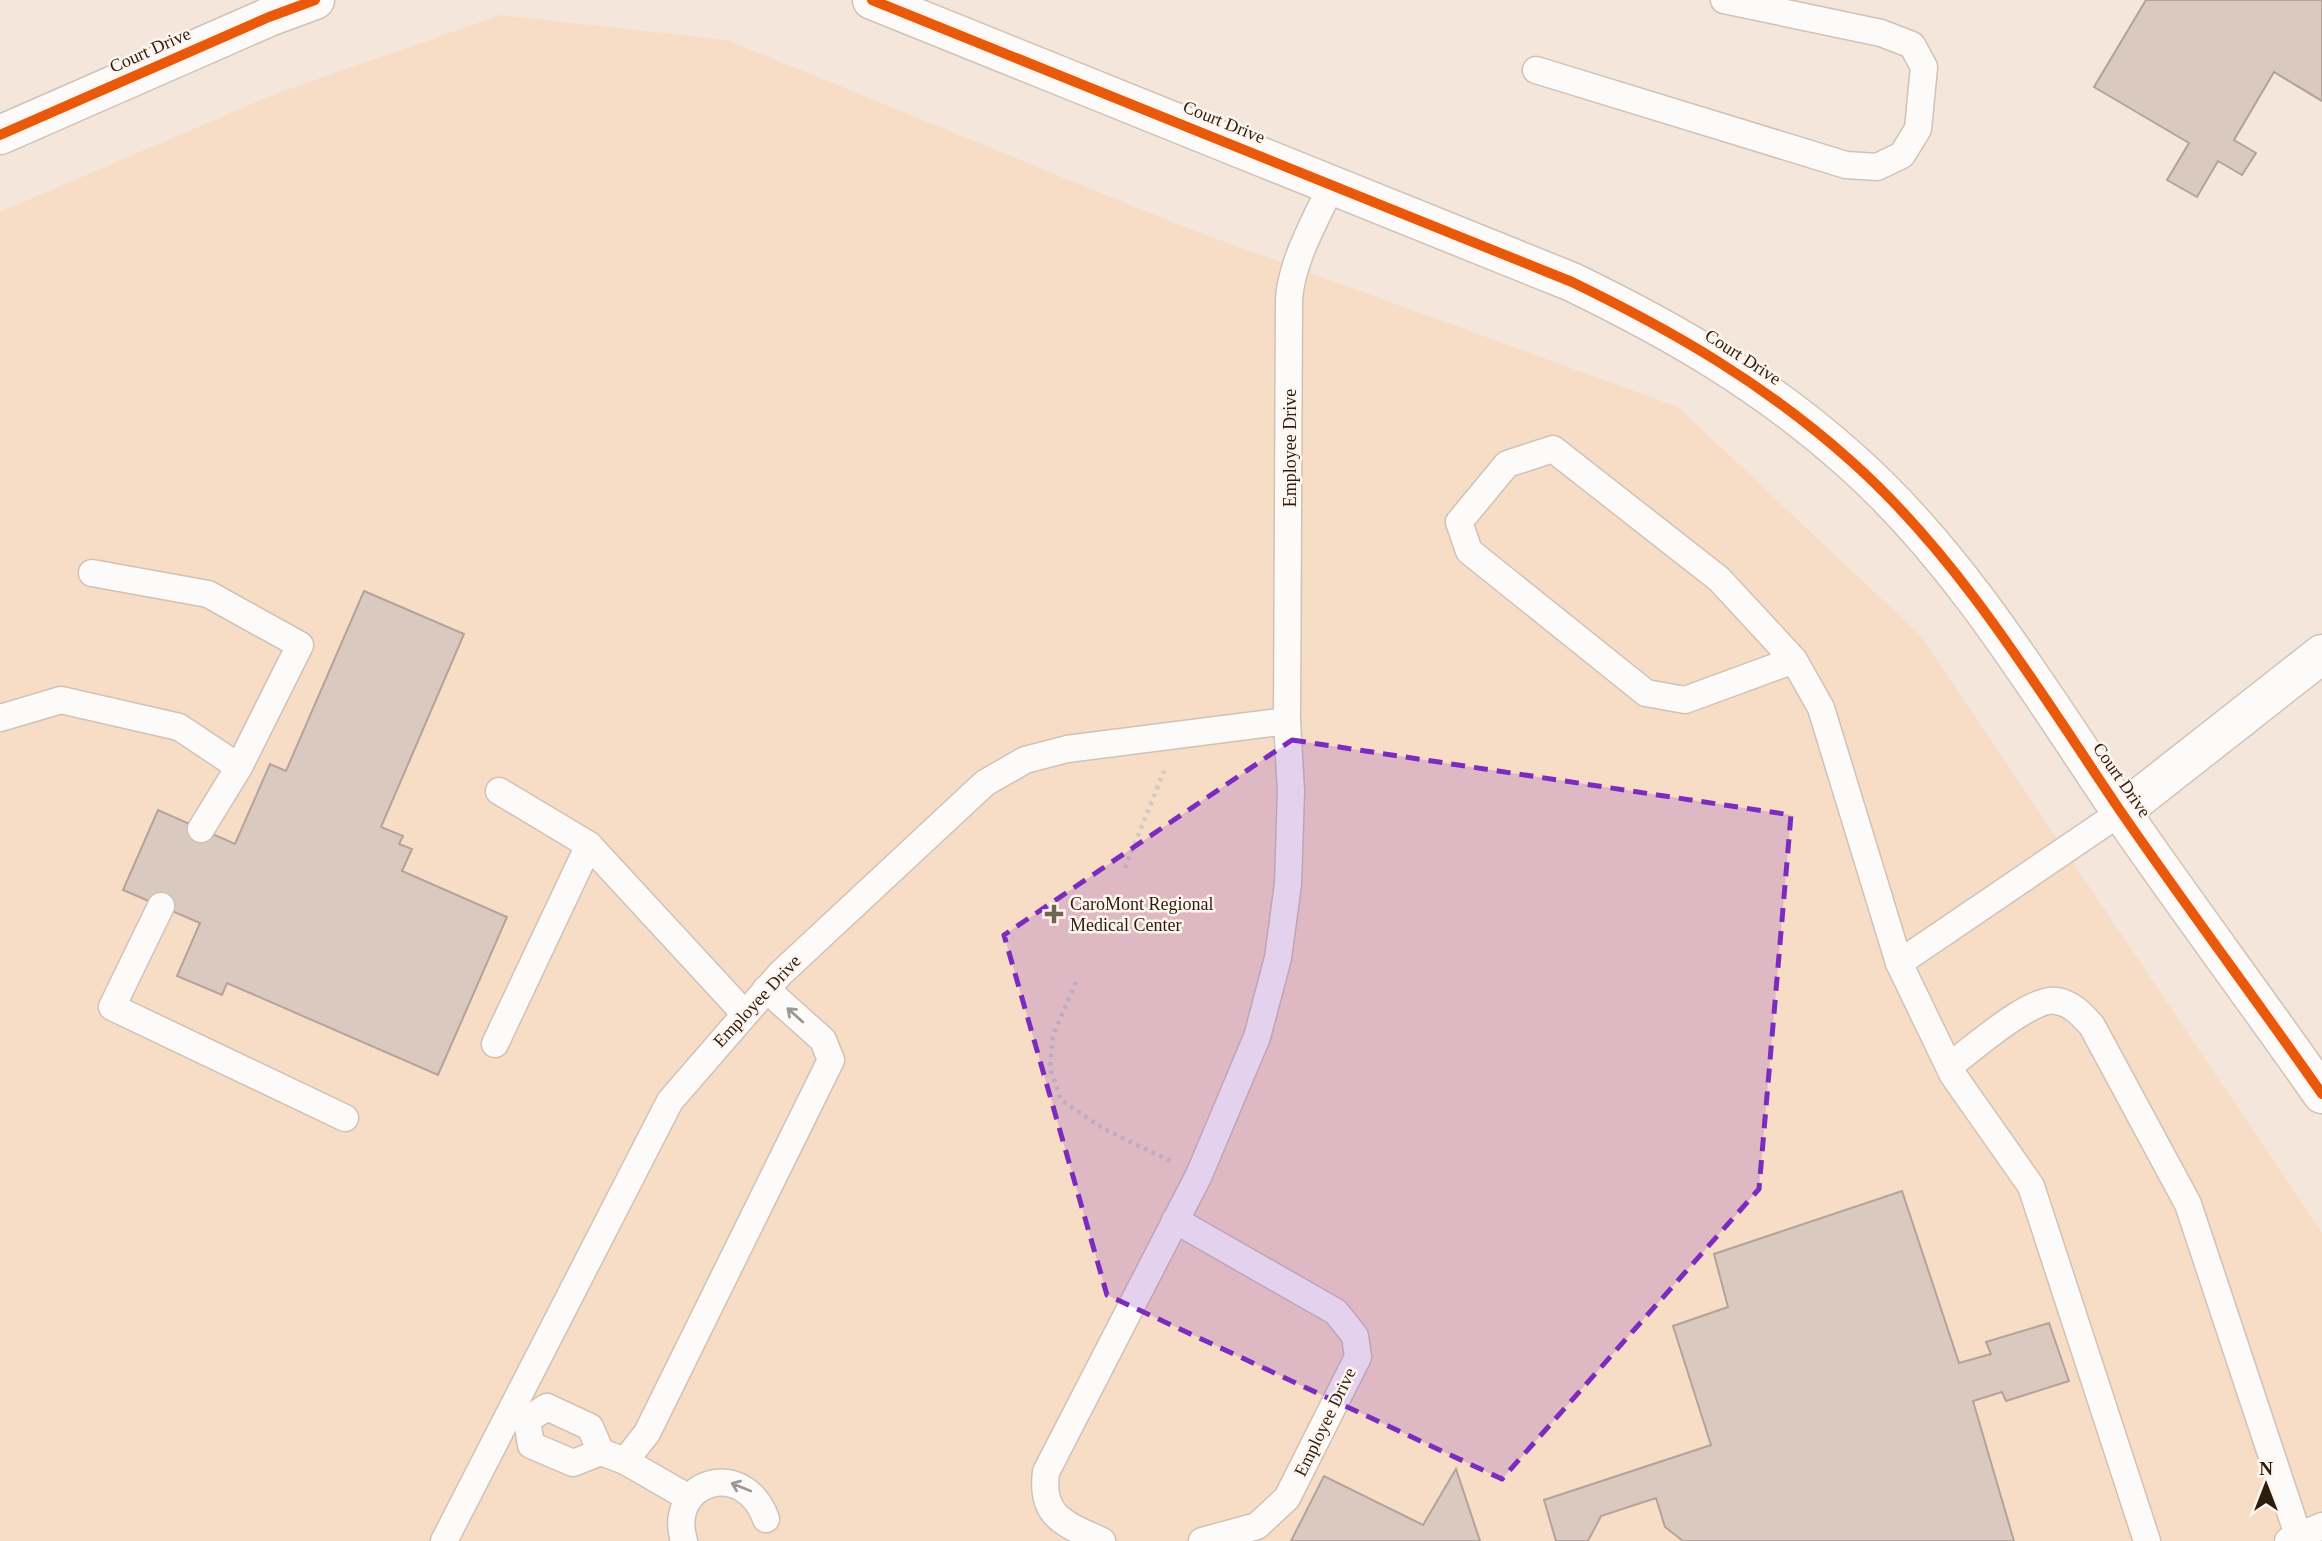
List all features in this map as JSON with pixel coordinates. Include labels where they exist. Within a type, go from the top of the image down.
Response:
[{"type":"street","name":"Court Drive","points":[[0,135],[269,17],[316,0]]},
{"type":"street","name":"Court Drive","points":[[873,0],[1584,288],[1667,328],[1786,407],[1853,462],[1923,535],[2018,659],[2122,812],[2322,1094]]},
{"type":"street","points":[[2122,812],[2322,654]]},
{"type":"lane","points":[[1536,70],[1846,165],[1877,167],[1902,155],[1918,129],[1923,79],[1924,67],[1912,46],[1881,33],[1724,0]]},
{"type":"lane","name":"Employee Drive","points":[[1102,1541],[1064,1523],[1051,1511],[1043,1492],[1046,1472],[1199,1175],[1257,1037],[1278,958],[1288,884],[1290,818],[1287,721],[1289,292],[1299,257],[1332,184]]},
{"type":"lane","points":[[1794,660],[1685,700],[1646,693],[1469,551],[1459,522],[1507,464],[1553,449],[1719,579],[1794,660],[1821,708],[1899,963],[1949,1066],[2031,1186],[2147,1541]]},
{"type":"lane","points":[[92,573],[208,594],[300,645],[239,767],[201,829]]},
{"type":"lane","points":[[0,718],[61,700],[179,727],[239,767]]},
{"type":"lane","name":"Employee Drive","points":[[444,1541],[518,1417],[670,1101],[766,989],[985,783],[1025,760],[1067,748],[1287,721]]},
{"type":"lane","points":[[499,791],[589,845],[745,1014]]},
{"type":"lane","points":[[1899,963],[2122,812]]},
{"type":"lane","points":[[495,1044],[589,845]]},
{"type":"lane","points":[[161,906],[112,1007],[345,1118]]},
{"type":"lane","points":[[689,1499],[613,1456],[590,1427],[547,1407],[518,1417],[531,1445],[573,1463],[613,1456],[646,1433],[831,1060],[823,1040],[766,989]]},
{"type":"lane","points":[[1949,1066],[2035,1004],[2055,1000],[2076,1008],[2092,1026],[2188,1204],[2295,1540],[2322,1526]]},
{"type":"lane","name":"Employee Drive","points":[[1175,1220],[1336,1312],[1346,1320],[1355,1336],[1357,1357],[1287,1499],[1257,1526],[1202,1541]]},
{"type":"lane","points":[[684,1541],[680,1525],[689,1499],[712,1484],[740,1485],[752,1492],[761,1503],[766,1519]]},
{"type":"path","points":[[1125,869],[1179,734]]},
{"type":"path","points":[[1076,982],[1053,1035],[1050,1067],[1061,1100],[1104,1129],[1199,1175]]},
{"type":"highlighted area","points":[[1292,740],[1791,815],[1759,1189],[1502,1479],[1107,1295],[1004,935]]},
{"type":"shaded area","name":"CaroMont Regional Medical Center","points":[[501,15],[727,40],[1184,227],[1678,407],[1921,636],[2322,1233],[2322,1541],[0,1541],[0,212],[275,94]]},
{"type":"building","points":[[2146,0],[2322,0],[2322,101],[2274,72],[2234,140],[2256,153],[2242,175],[2218,161],[2197,197],[2167,180],[2189,143],[2094,87]]},
{"type":"building","points":[[364,591],[464,634],[381,827],[403,836],[399,844],[412,849],[402,871],[507,917],[438,1075],[227,983],[222,995],[177,976],[200,923],[123,890],[158,810],[235,844],[270,764],[286,771]]},
{"type":"building","points":[[1902,1191],[1959,1363],[1991,1354],[1986,1342],[2049,1323],[2069,1381],[2006,1401],[2002,1392],[1973,1401],[2014,1541],[1683,1541],[1665,1527],[1656,1498],[1601,1516],[1588,1541],[1556,1541],[1544,1500],[1711,1445],[1673,1326],[1728,1307],[1714,1254]]},
{"type":"building","points":[[1456,1469],[1480,1541],[1291,1541],[1324,1476],[1423,1525]]},
{"type":"cycle path","points":[[0,135],[269,17],[315,0]]},
{"type":"cycle path","points":[[872,0],[1572,282],[1683,340],[1786,408],[1819,433],[1890,499],[1962,582],[1996,626],[2144,845],[2322,1094]]},
{"type":"place","name":"CaroMont Regional Medical Center","points":[[1054,914]]}]
